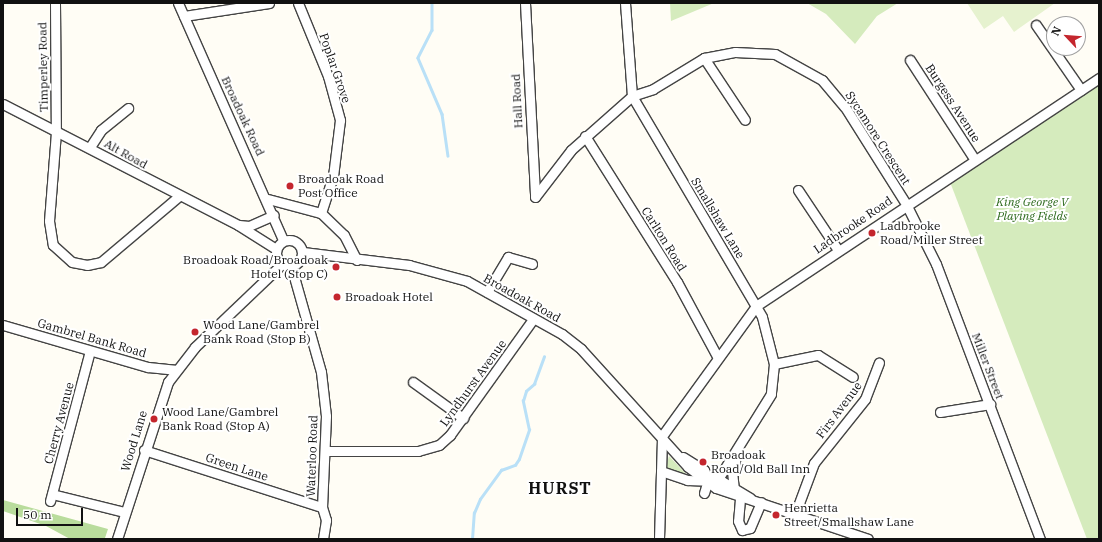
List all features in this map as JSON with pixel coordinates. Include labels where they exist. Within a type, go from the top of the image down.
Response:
[{"type":"street","name":"Timperley Road","points":[[55,3],[56,132],[50,234],[53,245],[67,259],[82,264],[101,262],[178,197]]},
{"type":"street","name":"Broadoak Road","points":[[178,3],[268,199],[283,240]]},
{"type":"street","points":[[184,16],[269,3]]},
{"type":"street","name":"Poplar Grove","points":[[298,3],[328,76],[340,120],[333,176],[321,213]]},
{"type":"street","name":"Hall Road","points":[[525,3],[535,197],[585,136]]},
{"type":"street","name":"Smallshaw Lane","points":[[625,3],[632,96],[756,306],[762,318],[774,364],[771,394],[740,440],[720,476],[708,480]]},
{"type":"street","points":[[1036,25],[1081,90]]},
{"type":"street","name":"Sycamore Crescent","points":[[632,96],[653,89],[704,58],[735,52],[775,54],[822,80],[845,107],[906,204]]},
{"type":"street","points":[[704,58],[745,120]]},
{"type":"street","name":"Burgess Avenue","points":[[910,60],[975,160]]},
{"type":"street","name":"Ladbrooke Road","points":[[662,436],[756,306],[906,204],[1099,78]]},
{"type":"street","points":[[585,136],[632,96]]},
{"type":"street","name":"Alt Road","points":[[3,104],[90,148],[178,197],[238,225],[276,249]]},
{"type":"street","points":[[90,148],[101,130],[128,108]]},
{"type":"street","name":"Carlton Road","points":[[585,136],[677,282],[718,358]]},
{"type":"street","points":[[798,190],[838,250]]},
{"type":"street","points":[[268,199],[321,213],[344,235],[357,260]]},
{"type":"street","name":"Miller Street","points":[[906,204],[936,264],[1040,539]]},
{"type":"street","points":[[238,225],[249,226],[274,215]]},
{"type":"street","points":[[283,240],[296,241],[303,252],[301,260],[286,265],[276,249],[283,240]]},
{"type":"street","name":"Broadoak Road","points":[[303,252],[439,271],[486,292],[581,349],[683,457],[688,466],[708,480],[736,494]]},
{"type":"street","points":[[486,292],[508,257],[532,264]]},
{"type":"street","name":"Wood Lane","points":[[117,539],[157,408],[175,370],[286,265]]},
{"type":"street","name":"Waterloo Road","points":[[286,265],[321,372],[326,451],[322,507],[326,520],[323,539]]},
{"type":"street","name":"Lyndhurst Avenue","points":[[326,451],[418,451],[439,445],[463,418],[533,319]]},
{"type":"street","name":"Gambrel Bank Road","points":[[3,326],[148,367],[175,370]]},
{"type":"street","name":"Cherry Avenue","points":[[90,351],[51,497],[125,512]]},
{"type":"street","points":[[774,364],[818,355],[853,377]]},
{"type":"street","name":"Firs Avenue","points":[[795,514],[814,462],[865,399],[879,363]]},
{"type":"street","points":[[413,382],[463,418]]},
{"type":"street","points":[[940,412],[990,404]]},
{"type":"street","points":[[659,539],[662,436]]},
{"type":"street","name":"Smallshaw Lane","points":[[740,440],[732,472],[736,494],[738,521],[742,530],[750,528],[761,502]]},
{"type":"street","name":"Green Lane","points":[[144,450],[322,507]]},
{"type":"street","points":[[662,471],[687,480],[708,480],[704,493]]},
{"type":"street","points":[[736,494],[868,539]]},
{"type":"green space","points":[[670,3],[714,3],[671,21]]},
{"type":"green space","points":[[807,3],[898,3],[877,16],[855,44],[826,14]]},
{"type":"green space","points":[[967,3],[1055,3],[1014,32],[1003,16],[984,29]]},
{"type":"green space","name":"King George V Playing Fields","points":[[1099,85],[1099,539],[1087,539],[950,182]]},
{"type":"green space","points":[[669,456],[686,474],[686,476],[666,467]]},
{"type":"green space","points":[[3,500],[108,529],[105,538],[70,539],[46,526],[3,511]]},
{"type":"waterway","points":[[432,3],[432,30],[418,58],[442,114],[448,156]]},
{"type":"waterway","points":[[472,539],[474,513],[480,499],[501,470],[515,465],[519,459],[529,430],[523,401],[526,391],[534,384],[544,357]]},
{"type":"place","name":"Broadoak Road Post Office","points":[[290,186]]},
{"type":"place","name":"Ladbrooke Road/Miller Street","points":[[872,233]]},
{"type":"place","name":"Broadoak Road/Broadoak Hotel (Stop C)","points":[[336,267]]},
{"type":"place","name":"Broadoak Hotel","points":[[337,297]]},
{"type":"place","name":"Wood Lane/Gambrel Bank Road (Stop B)","points":[[195,332]]},
{"type":"place","name":"Wood Lane/Gambrel Bank Road (Stop A)","points":[[154,419]]},
{"type":"place","name":"Broadoak Road/Old Ball Inn","points":[[703,462]]},
{"type":"place","name":"Henrietta Street/Smallshaw Lane","points":[[776,515]]},
{"type":"district","name":"HURST","points":[[560,488]]}]
